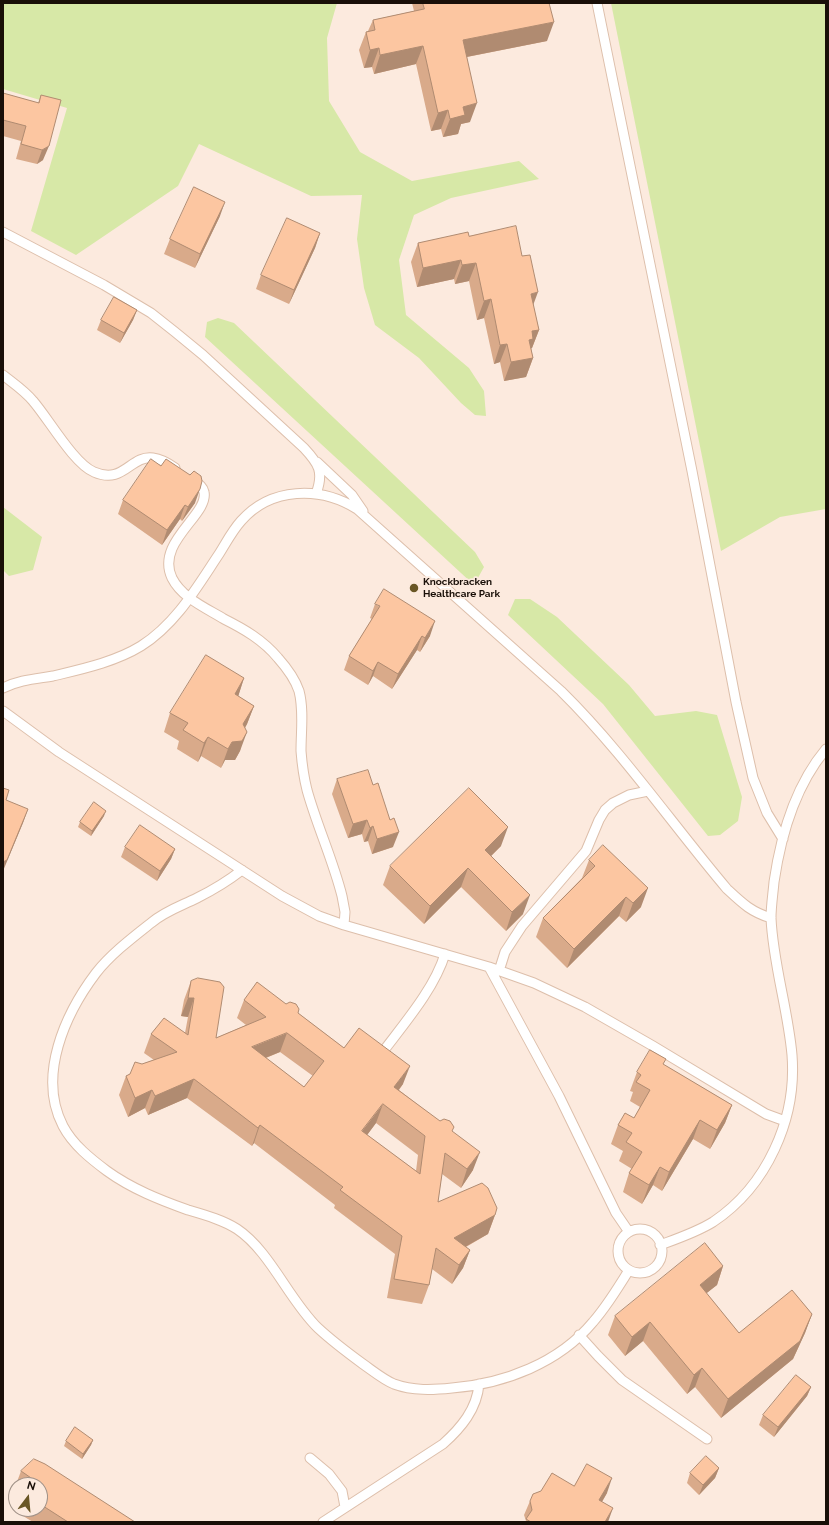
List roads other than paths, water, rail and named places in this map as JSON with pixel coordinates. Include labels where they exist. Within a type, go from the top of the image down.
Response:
[{"type":"lane","points":[[597,3],[692,471],[736,702],[753,778],[767,814],[783,839]]},
{"type":"lane","points":[[3,232],[104,285],[151,313],[168,326],[209,360],[304,448],[352,495],[370,520]]},
{"type":"lane","points":[[3,375],[33,400],[71,451],[83,465],[92,472],[109,476],[117,474],[143,459],[152,458],[163,460],[201,486],[204,490],[204,499],[176,540],[169,558],[169,570],[176,586],[189,598],[262,642],[289,672],[298,690],[301,708],[301,752],[303,771],[307,790],[342,896],[345,912],[344,925]]},
{"type":"lane","points":[[313,458],[318,465],[320,478],[316,494]]},
{"type":"lane","points":[[3,688],[25,680],[51,676],[88,667],[121,656],[134,650],[156,636],[170,623],[189,598],[241,521],[262,504],[288,494],[302,493],[316,494],[344,501],[357,509],[370,520],[566,696],[607,741],[727,889],[756,914],[771,918]]},
{"type":"lane","points":[[3,711],[59,752],[282,896],[319,916],[344,925],[488,967],[534,983],[585,1007],[766,1114],[785,1121]]},
{"type":"lane","points":[[660,1245],[689,1235],[713,1222],[736,1203],[766,1165],[777,1143],[785,1121],[790,1104],[792,1055],[771,918],[772,900],[778,856],[799,790],[816,760],[826,749]]},
{"type":"lane","points":[[499,971],[505,952],[522,926],[586,851],[599,820],[605,810],[629,795],[648,791]]},
{"type":"lane","points":[[242,870],[220,886],[169,910],[152,922],[112,956],[97,973],[73,1010],[58,1046],[53,1079],[57,1111],[63,1127],[74,1143],[90,1158],[131,1186],[152,1197],[218,1220],[237,1229],[248,1238],[259,1251],[299,1305],[316,1325],[336,1344],[393,1384],[412,1389],[434,1390],[465,1387],[494,1381],[525,1371],[551,1358],[569,1346],[592,1324],[629,1270]]},
{"type":"lane","points":[[379,1057],[429,989],[441,967],[445,954]]},
{"type":"lane","points":[[488,967],[560,1096],[616,1213],[629,1232]]},
{"type":"lane","points":[[642,1229],[648,1231],[658,1239],[662,1252],[660,1259],[650,1270],[644,1272],[629,1270],[620,1260],[618,1248],[624,1236],[629,1232],[642,1229]]},
{"type":"lane","points":[[580,1335],[622,1380],[707,1439]]},
{"type":"lane","points":[[323,1522],[443,1444],[457,1432],[469,1415],[476,1401],[479,1384]]},
{"type":"lane","points":[[310,1458],[325,1470],[342,1491],[346,1507]]},
{"type":"place","name":"Knockbracken Healthcare Park","points":[[414,588]]}]
